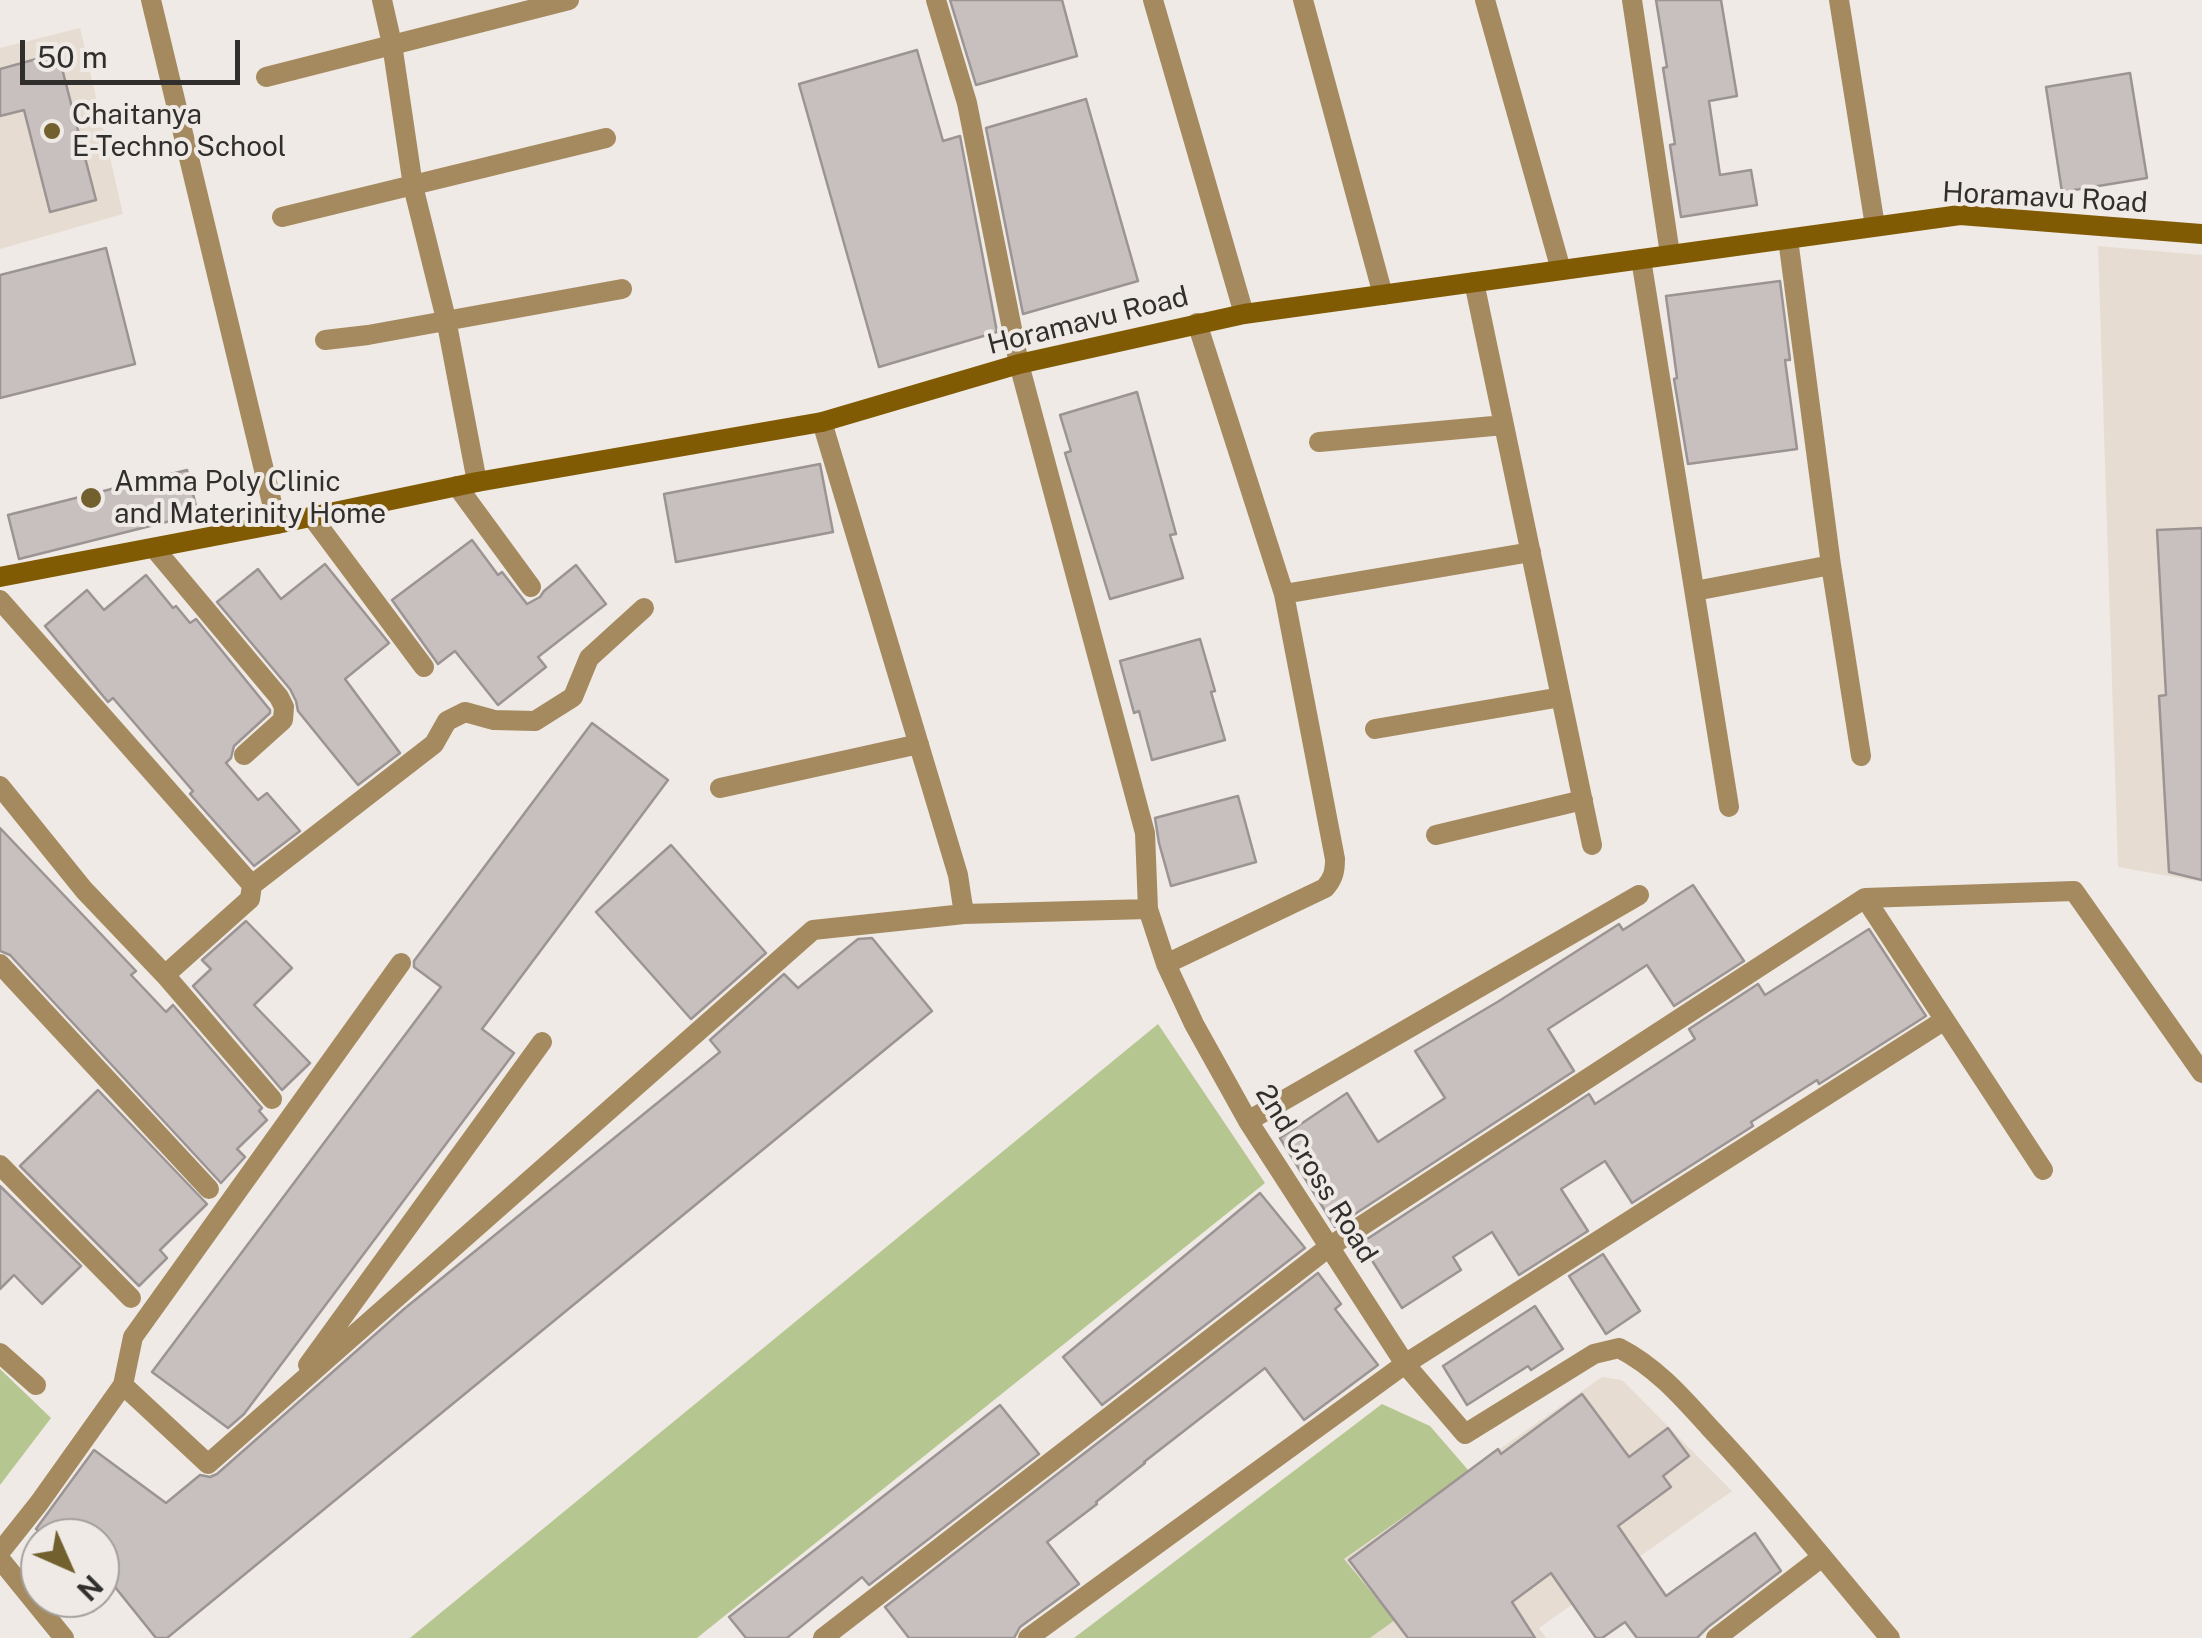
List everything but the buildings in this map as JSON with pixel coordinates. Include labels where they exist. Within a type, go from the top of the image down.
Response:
[{"type":"street","points":[[151,0],[277,524]]},
{"type":"street","points":[[382,0],[414,186],[446,319],[467,484],[531,587]]},
{"type":"street","points":[[266,77],[569,0]]},
{"type":"street","name":"2nd Cross Road","points":[[936,0],[967,103],[1019,364],[1145,833],[1148,909],[1166,964],[1194,1024],[1248,1121],[1405,1364],[1464,1434],[1594,1354],[1619,1348],[1642,1360],[1670,1384],[1890,1638]]},
{"type":"street","points":[[1153,0],[1244,314]]},
{"type":"street","points":[[1302,0],[1383,295]]},
{"type":"street","points":[[1485,0],[1562,270]]},
{"type":"street","points":[[1632,0],[1670,254]]},
{"type":"street","points":[[1838,0],[1876,226]]},
{"type":"street","points":[[282,217],[606,138]]},
{"type":"street","name":"Horamavu Road","points":[[0,577],[467,484],[822,422],[1019,364],[1244,314],[1960,215],[2202,234]]},
{"type":"street","points":[[1788,239],[1830,566],[1862,756]]},
{"type":"street","points":[[1641,259],[1729,806]]},
{"type":"street","points":[[1474,282],[1592,844]]},
{"type":"street","points":[[325,340],[622,289]]},
{"type":"street","points":[[1166,964],[1325,888],[1333,879],[1335,859],[1284,594],[1197,323]]},
{"type":"street","points":[[822,422],[958,874],[964,914]]},
{"type":"street","points":[[1319,442],[1504,425]]},
{"type":"street","points":[[312,516],[424,667]]},
{"type":"street","points":[[154,548],[284,706],[283,720],[244,755]]},
{"type":"street","points":[[1284,594],[1531,552]]},
{"type":"street","points":[[1695,592],[1830,566]]},
{"type":"street","points":[[0,600],[252,886]]},
{"type":"street","points":[[165,975],[250,900],[252,886],[434,744],[447,721],[466,712],[494,720],[535,720],[573,697],[589,658],[644,608]]},
{"type":"street","points":[[1376,729],[1561,696]]},
{"type":"street","points":[[720,788],[919,744]]},
{"type":"street","points":[[0,786],[84,890],[165,975],[272,1099]]},
{"type":"street","points":[[1436,835],[1583,800]]},
{"type":"street","points":[[823,1638],[1329,1247],[1864,898],[2074,892],[2202,1073]]},
{"type":"street","points":[[1248,1121],[1639,895]]},
{"type":"street","points":[[1864,898],[2043,1170]]},
{"type":"street","points":[[123,1385],[208,1464],[813,930],[964,914],[1148,909]]},
{"type":"street","points":[[64,1638],[0,1556],[123,1385],[133,1337],[401,962]]},
{"type":"street","points":[[0,964],[210,1189]]},
{"type":"street","points":[[1028,1638],[1405,1364],[1944,1021]]},
{"type":"street","points":[[286,1396],[542,1042]]},
{"type":"street","points":[[0,1165],[131,1298]]},
{"type":"street","points":[[0,1353],[36,1385]]},
{"type":"street","points":[[1716,1638],[1822,1557]]},
{"type":"shaded area","name":"Chaitanya E-Techno School","points":[[80,28],[123,214],[0,249],[0,48]]},
{"type":"shaded area","points":[[2098,246],[2202,255],[2202,882],[2118,867]]},
{"type":"shaded area","points":[[1602,1377],[1622,1380],[1732,1491],[1539,1628],[1546,1638],[1370,1638],[1395,1619],[1344,1559]]},
{"type":"green space","points":[[1158,1024],[1265,1183],[697,1638],[410,1638]]},
{"type":"green space","points":[[0,1369],[51,1418],[0,1485]]},
{"type":"green space","points":[[1382,1404],[1430,1426],[1469,1471],[1344,1559],[1395,1620],[1370,1638],[1074,1638]]},
{"type":"place","name":"Chaitanya E-Techno School","points":[[52,131]]},
{"type":"place","name":"Amma Poly Clinic and Materinity Home","points":[[91,498]]}]
